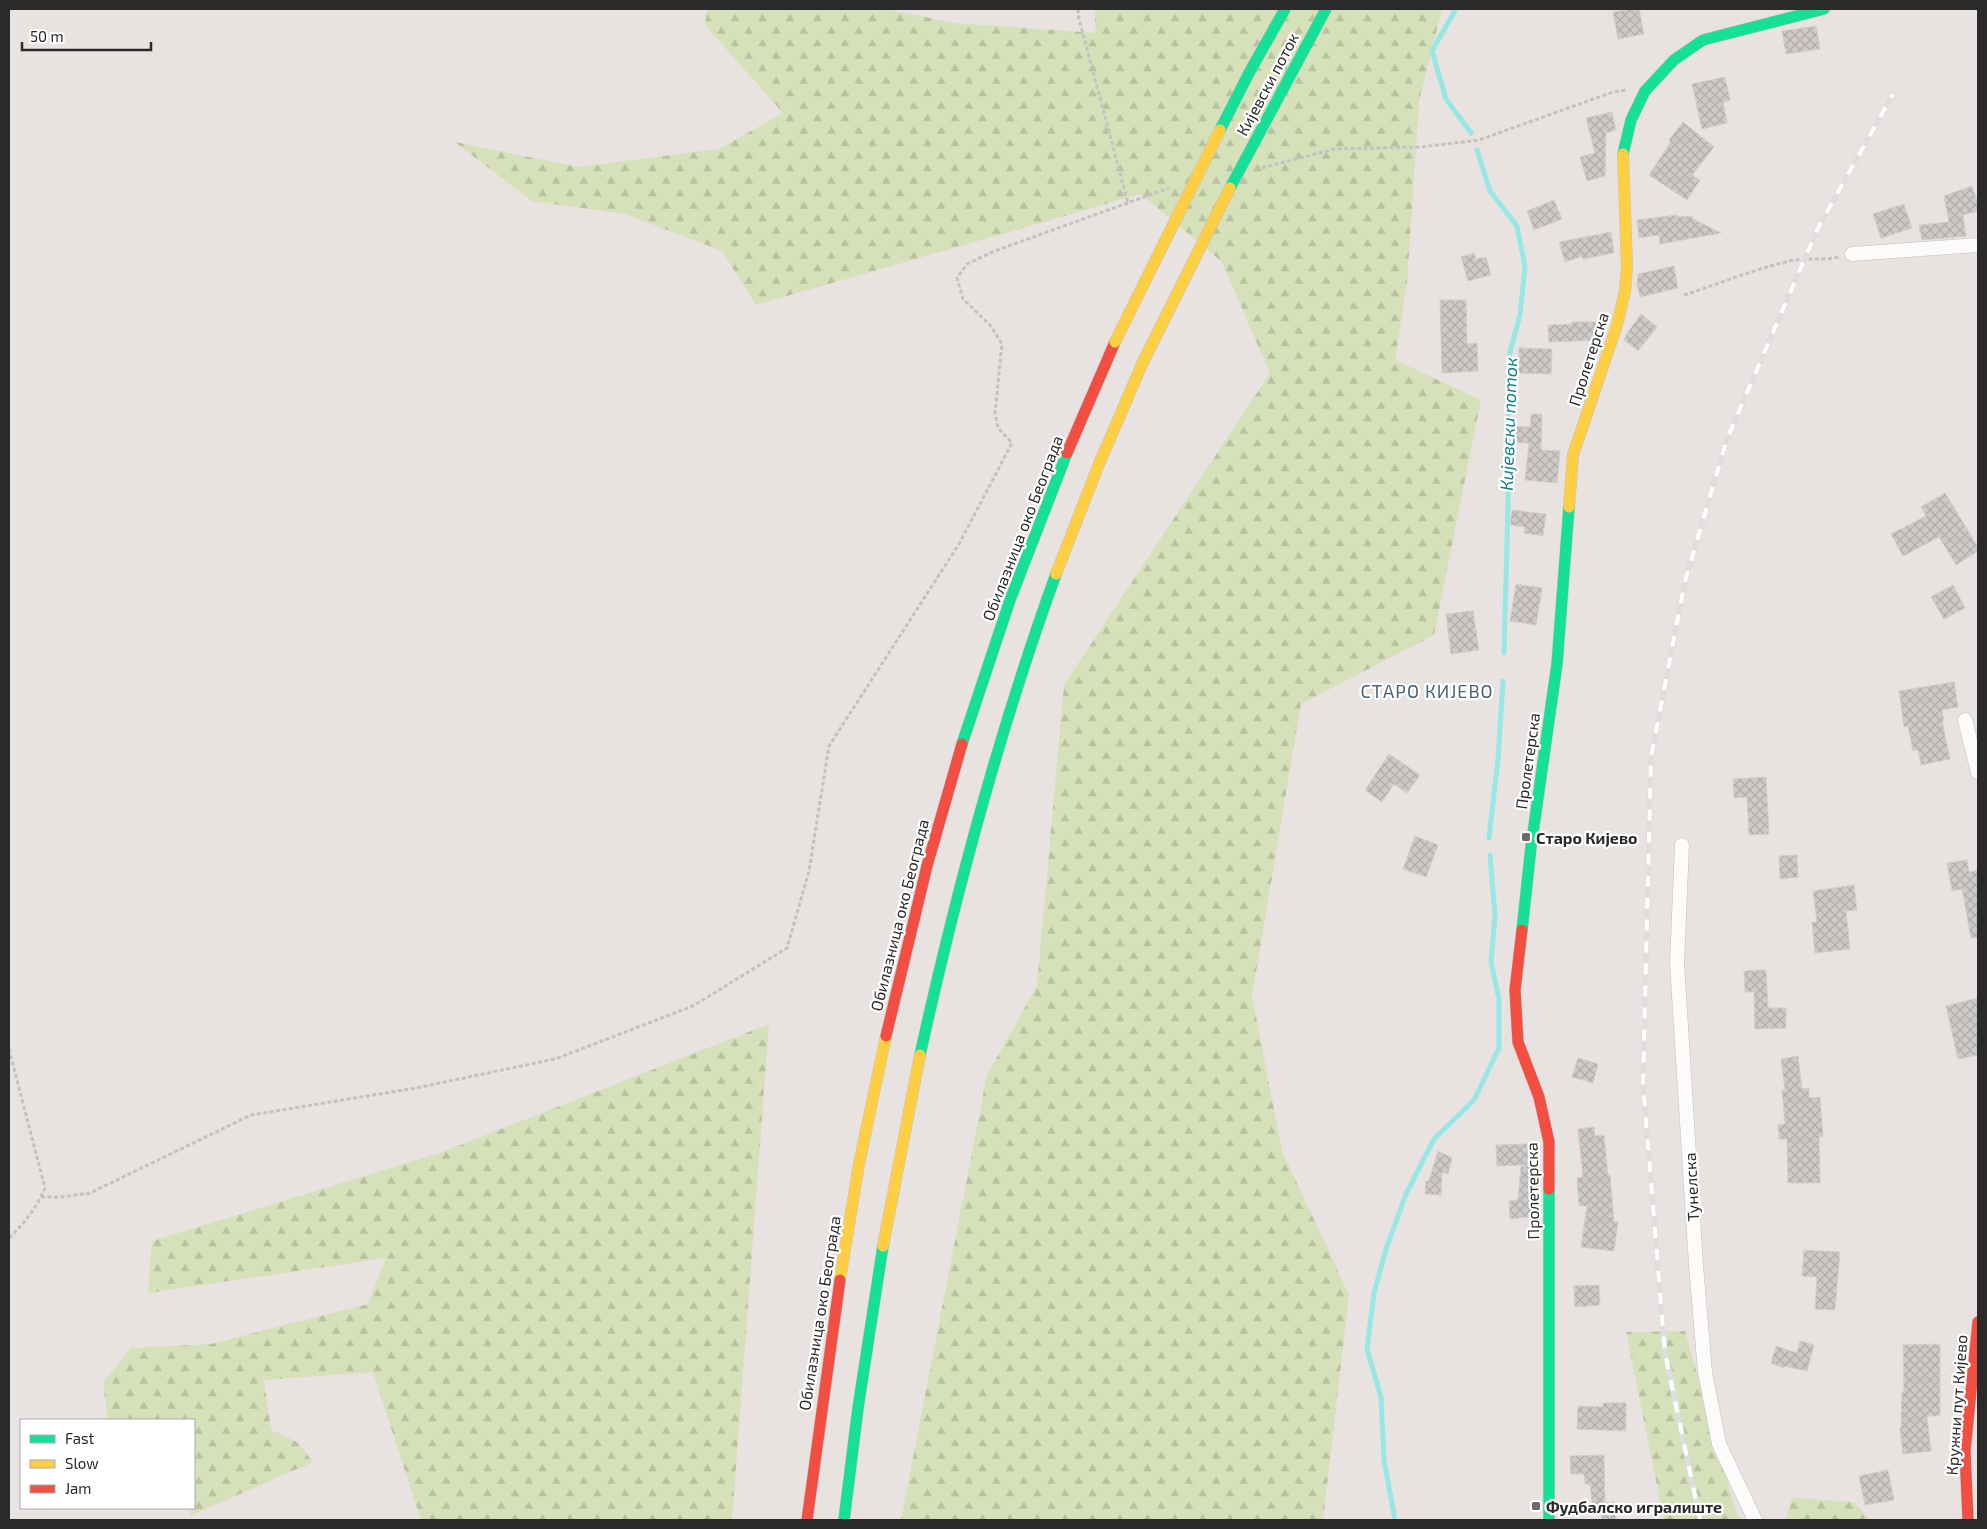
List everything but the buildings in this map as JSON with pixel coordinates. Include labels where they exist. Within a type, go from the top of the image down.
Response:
[{"type":"main road","name":"Кијевски поток","points":[[1115,342],[1249,73],[1285,9]]},
{"type":"main road","name":"Кијевски поток","points":[[844,1520],[866,1342],[898,1157],[923,1038],[964,867],[996,755],[1034,637],[1105,447],[1143,362],[1246,156],[1326,9]]},
{"type":"main road","name":"Пролетерска","points":[[1549,1520],[1550,1142],[1539,1097],[1518,1042],[1515,990],[1531,847],[1557,664],[1573,455],[1621,312],[1627,280],[1622,160],[1625,140],[1631,120],[1645,91],[1674,60],[1703,40],[1824,9]]},
{"type":"main road","name":"Обилазница око Београда","points":[[807,1520],[819,1418],[850,1220],[883,1046],[910,931],[950,785],[1010,600],[1066,455],[1115,342]]},
{"type":"main road","name":"Кружни пут Кијево","points":[[1968,1520],[1965,1451],[1978,1322]]},
{"type":"street","points":[[1852,254],[1978,245]]},
{"type":"street","points":[[1964,720],[1978,772]]},
{"type":"street","name":"Тунелска","points":[[1682,845],[1677,963],[1696,1266],[1705,1372],[1719,1444],[1755,1520]]},
{"type":"path","points":[[1078,9],[1079,19],[1128,203]]},
{"type":"path","points":[[1684,295],[1792,261],[1811,258],[1817,260],[1830,259],[1852,254]]},
{"type":"path","points":[[41,1197],[61,1197],[90,1193],[251,1115],[416,1088],[555,1059],[694,1006],[787,948],[809,871],[829,746],[959,544],[1012,443]]},
{"type":"path","points":[[9,1049],[31,1130],[44,1188],[41,1197],[23,1224],[9,1238]]},
{"type":"green space","points":[[707,9],[884,9],[956,23],[1096,33],[1094,9],[1442,9],[1419,101],[1407,283],[1395,360],[1481,400],[1434,635],[1301,704],[1252,996],[1282,1151],[1349,1295],[1323,1520],[901,1520],[987,1075],[1037,986],[1064,685],[1270,373],[1222,262],[1141,194],[756,305],[722,251],[625,214],[532,201],[455,142],[578,167],[719,149],[783,113],[705,25]]},
{"type":"green space","points":[[769,1024],[732,1520],[421,1520],[373,1372],[264,1380],[271,1430],[297,1442],[313,1462],[190,1516],[191,1509],[195,1509],[197,1471],[195,1462],[195,1419],[108,1419],[103,1383],[131,1348],[211,1344],[368,1304],[386,1258],[148,1293],[152,1241],[440,1153]]},
{"type":"green space","points":[[1685,1331],[1736,1512],[1742,1520],[1664,1520],[1626,1332]]},
{"type":"green space","points":[[1792,1498],[1853,1502],[1871,1520],[1786,1520]]},
{"type":"waterway","name":"Кијевски поток","points":[[1456,9],[1432,51],[1446,99],[1471,133]]},
{"type":"waterway","name":"Кијевски поток","points":[[1477,150],[1490,191],[1517,226],[1525,267],[1520,315],[1509,356],[1508,507],[1504,653]]},
{"type":"waterway","name":"Кијевски поток","points":[[1489,838],[1498,759],[1503,681]]},
{"type":"waterway","name":"Кијевски поток","points":[[1395,1520],[1384,1460],[1381,1397],[1367,1349],[1374,1293],[1386,1249],[1406,1194],[1434,1139],[1474,1100],[1499,1048],[1499,999],[1491,962],[1495,916],[1490,855]]},
{"type":"railway","points":[[1700,1520],[1665,1353],[1643,1084],[1651,757],[1685,581],[1727,439],[1818,228],[1893,94]]},
{"type":"traffic: fast","points":[[1220,130],[1285,9]]},
{"type":"traffic: fast","points":[[1230,188],[1326,9]]},
{"type":"traffic: fast","points":[[1623,154],[1631,120],[1645,91],[1674,60],[1703,40],[1824,9]]},
{"type":"traffic: fast","points":[[962,744],[1010,600],[1067,453]]},
{"type":"traffic: fast","points":[[1522,930],[1531,847],[1557,664],[1569,507]]},
{"type":"traffic: fast","points":[[920,1055],[948,933],[980,812],[1016,692],[1056,574]]},
{"type":"traffic: fast","points":[[1549,1189],[1549,1520]]},
{"type":"traffic: fast","points":[[844,1520],[858,1408],[883,1246]]},
{"type":"traffic: slow","points":[[1115,342],[1220,130]]},
{"type":"traffic: slow","points":[[1569,507],[1573,455],[1617,325],[1625,291],[1627,268],[1623,154]]},
{"type":"traffic: slow","points":[[1143,362],[1230,188]]},
{"type":"traffic: slow","points":[[1056,574],[1099,464],[1143,362]]},
{"type":"traffic: slow","points":[[840,1280],[859,1164],[886,1036]]},
{"type":"traffic: slow","points":[[883,1246],[920,1055]]},
{"type":"traffic: jam","points":[[1067,453],[1115,342]]},
{"type":"traffic: jam","points":[[886,1036],[927,866],[962,744]]},
{"type":"traffic: jam","points":[[1522,930],[1515,990],[1518,1042],[1539,1097],[1549,1142],[1549,1189]]},
{"type":"traffic: jam","points":[[807,1520],[840,1280]]},
{"type":"traffic: jam","points":[[1968,1520],[1965,1451],[1978,1322]]},
{"type":"place","name":"Старо Кијево","points":[[1526,837]]},
{"type":"place","name":"Фудбалско игралиште","points":[[1536,1506]]},
{"type":"district","name":"СТАРО КИЈЕВО","points":[[1427,691]]}]
